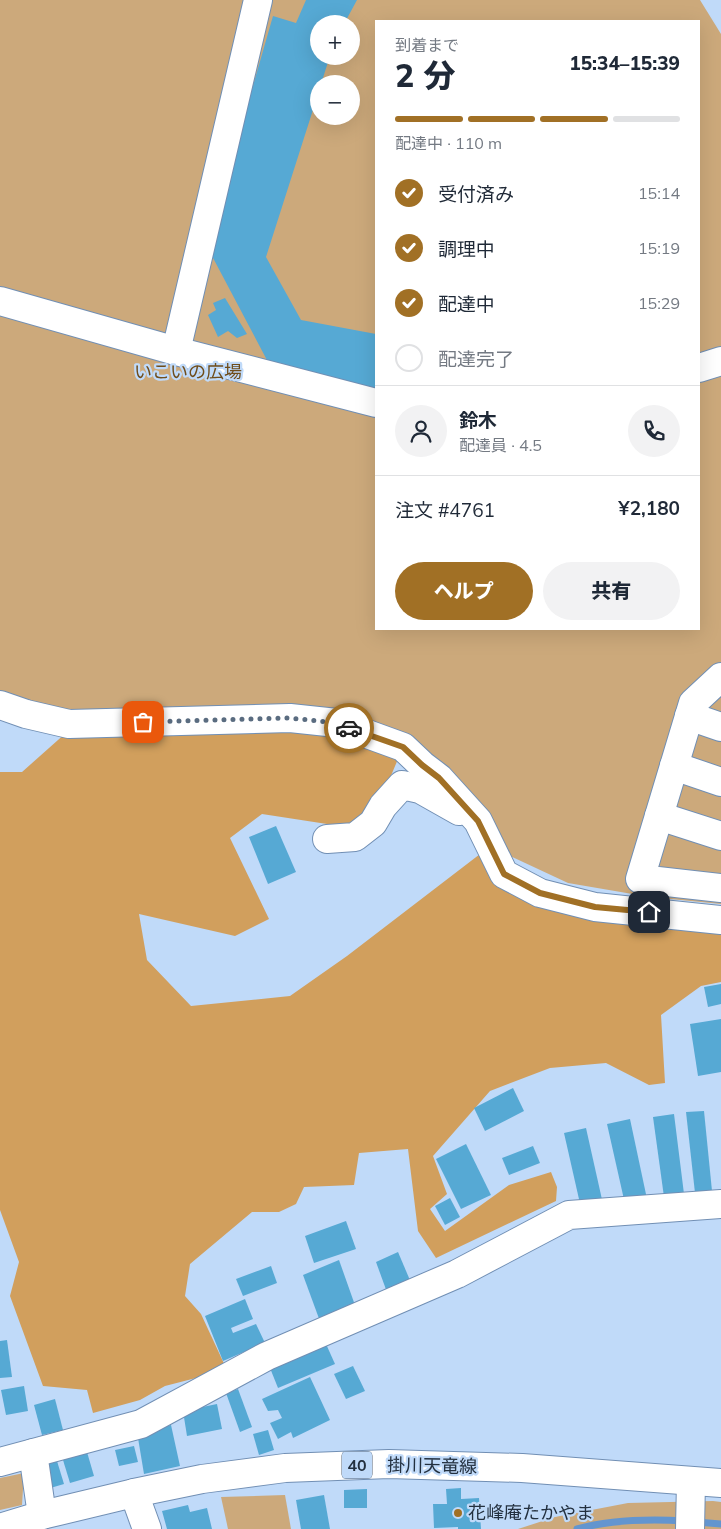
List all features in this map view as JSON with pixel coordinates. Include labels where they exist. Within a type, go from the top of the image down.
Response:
[{"type":"street","points":[[176,350],[258,0]]},
{"type":"street","points":[[0,300],[176,350],[375,403]]},
{"type":"street","points":[[700,368],[721,362]]},
{"type":"street","points":[[721,677],[693,703],[640,879],[721,888]]},
{"type":"street","points":[[0,705],[26,714],[69,724],[290,718],[337,723],[403,747],[439,778],[478,821],[504,874],[540,893],[595,907],[721,920]]},
{"type":"street","points":[[689,716],[721,727]]},
{"type":"street","points":[[674,766],[721,782]]},
{"type":"street","points":[[327,839],[354,837],[373,823],[383,806],[402,785],[420,789],[478,821]]},
{"type":"street","points":[[659,816],[721,836]]},
{"type":"street","points":[[0,1462],[141,1424],[267,1356],[457,1274],[569,1215],[721,1204]]},
{"type":"street","points":[[33,1453],[42,1515]]},
{"type":"street","name":"掛川天竜線","points":[[0,1528],[42,1515],[134,1492],[202,1479],[285,1468],[389,1464],[522,1468],[691,1491],[721,1483]]},
{"type":"street","points":[[690,1529],[691,1491]]},
{"type":"street","points":[[134,1492],[147,1529]]},
{"type":"green space","name":"いこいの広場","points":[[0,0],[700,0],[721,34],[721,904],[650,897],[568,883],[506,854],[435,779],[334,708],[201,708],[70,720],[0,694]]},
{"type":"green space","points":[[24,1473],[22,1505],[0,1510],[0,1478]]},
{"type":"green space","points":[[285,1495],[291,1529],[228,1529],[221,1497]]},
{"type":"green space","points":[[721,1502],[721,1529],[518,1529],[555,1517],[628,1503]]},
{"type":"shaded area","points":[[290,718],[403,747],[375,814],[340,826],[262,814],[230,838],[269,919],[235,936],[139,914],[147,960],[191,1006],[290,996],[347,956],[484,851],[540,893],[721,931],[721,982],[701,986],[661,1015],[665,1083],[649,1085],[606,1063],[550,1068],[490,1091],[433,1156],[447,1194],[430,1209],[445,1231],[509,1185],[551,1172],[557,1187],[556,1201],[436,1258],[418,1231],[408,1149],[359,1153],[354,1185],[304,1187],[296,1204],[279,1212],[252,1212],[190,1264],[185,1296],[201,1314],[227,1370],[165,1386],[140,1400],[93,1413],[87,1390],[43,1386],[10,1296],[19,1262],[0,1210],[0,772],[22,772],[67,732]]},
{"type":"building","points":[[306,0],[357,0],[349,15],[310,15],[310,65],[327,65],[324,75],[310,75],[310,119],[266,257],[301,320],[375,334],[375,401],[269,364],[212,256],[236,145],[273,16],[296,23]]},
{"type":"building","points":[[225,298],[247,334],[237,338],[228,331],[218,337],[208,315],[216,310],[213,303]]},
{"type":"building","points":[[276,826],[296,872],[268,884],[249,837]]},
{"type":"building","points":[[721,984],[721,1004],[708,1007],[704,987]]},
{"type":"building","points":[[721,1019],[721,1072],[698,1076],[690,1024]]},
{"type":"building","points":[[513,1088],[524,1111],[485,1131],[474,1108]]},
{"type":"building","points":[[704,1111],[712,1191],[695,1193],[686,1112]]},
{"type":"building","points":[[674,1114],[684,1194],[664,1197],[653,1117]]},
{"type":"building","points":[[630,1119],[647,1199],[625,1204],[607,1124]]},
{"type":"building","points":[[586,1128],[603,1204],[581,1208],[564,1133]]},
{"type":"building","points":[[466,1144],[491,1195],[461,1209],[436,1159]]},
{"type":"building","points":[[533,1146],[540,1163],[509,1175],[502,1158]]},
{"type":"building","points":[[450,1198],[460,1217],[445,1225],[435,1206]]},
{"type":"building","points":[[346,1221],[356,1249],[314,1263],[305,1236]]},
{"type":"building","points":[[398,1252],[412,1285],[388,1295],[376,1262]]},
{"type":"building","points":[[339,1260],[356,1308],[321,1324],[303,1275]]},
{"type":"building","points":[[271,1266],[277,1283],[243,1296],[236,1279]]},
{"type":"building","points":[[245,1299],[253,1319],[231,1328],[233,1333],[256,1324],[265,1343],[223,1361],[205,1316]]},
{"type":"building","points":[[7,1340],[12,1377],[0,1378],[0,1341]]},
{"type":"building","points":[[326,1344],[335,1364],[278,1388],[270,1368]]},
{"type":"building","points":[[353,1366],[365,1391],[346,1399],[334,1374]]},
{"type":"building","points":[[310,1377],[330,1420],[293,1438],[291,1432],[278,1439],[270,1423],[282,1418],[278,1410],[268,1411],[262,1399]]},
{"type":"building","points":[[24,1386],[28,1411],[6,1415],[1,1390]]},
{"type":"building","points":[[238,1389],[252,1427],[240,1432],[226,1393]]},
{"type":"building","points":[[55,1399],[63,1430],[42,1435],[34,1405]]},
{"type":"building","points":[[217,1404],[222,1429],[187,1436],[183,1411]]},
{"type":"building","points":[[171,1425],[180,1466],[144,1474],[137,1432]]},
{"type":"building","points":[[268,1430],[274,1450],[259,1455],[253,1434]]},
{"type":"building","points":[[134,1446],[138,1462],[119,1466],[115,1450]]},
{"type":"building","points":[[87,1452],[94,1476],[70,1483],[63,1460]]},
{"type":"building","points":[[57,1461],[64,1484],[47,1489],[40,1466]]},
{"type":"building","points":[[461,1488],[461,1499],[479,1498],[481,1529],[458,1529],[458,1527],[434,1528],[433,1504],[447,1504],[446,1489]]},
{"type":"building","points":[[367,1489],[367,1508],[344,1508],[344,1490]]},
{"type":"building","points":[[324,1495],[330,1529],[301,1529],[296,1500]]},
{"type":"building","points":[[188,1505],[190,1512],[207,1508],[212,1529],[167,1529],[162,1511]]},
{"type":"waterway","points":[[577,1529],[631,1521],[685,1521]]},
{"type":"waterway","points":[[696,1522],[721,1524]]},
{"type":"way so far","points":[[143,722],[290,718],[337,723],[349,728]]},
{"type":"place","name":"花峰庵たかやま","points":[[458,1513]]},
{"type":"route","points":[[349,728],[403,747],[439,778],[478,821],[504,874],[540,893],[595,907],[649,912]]}]
